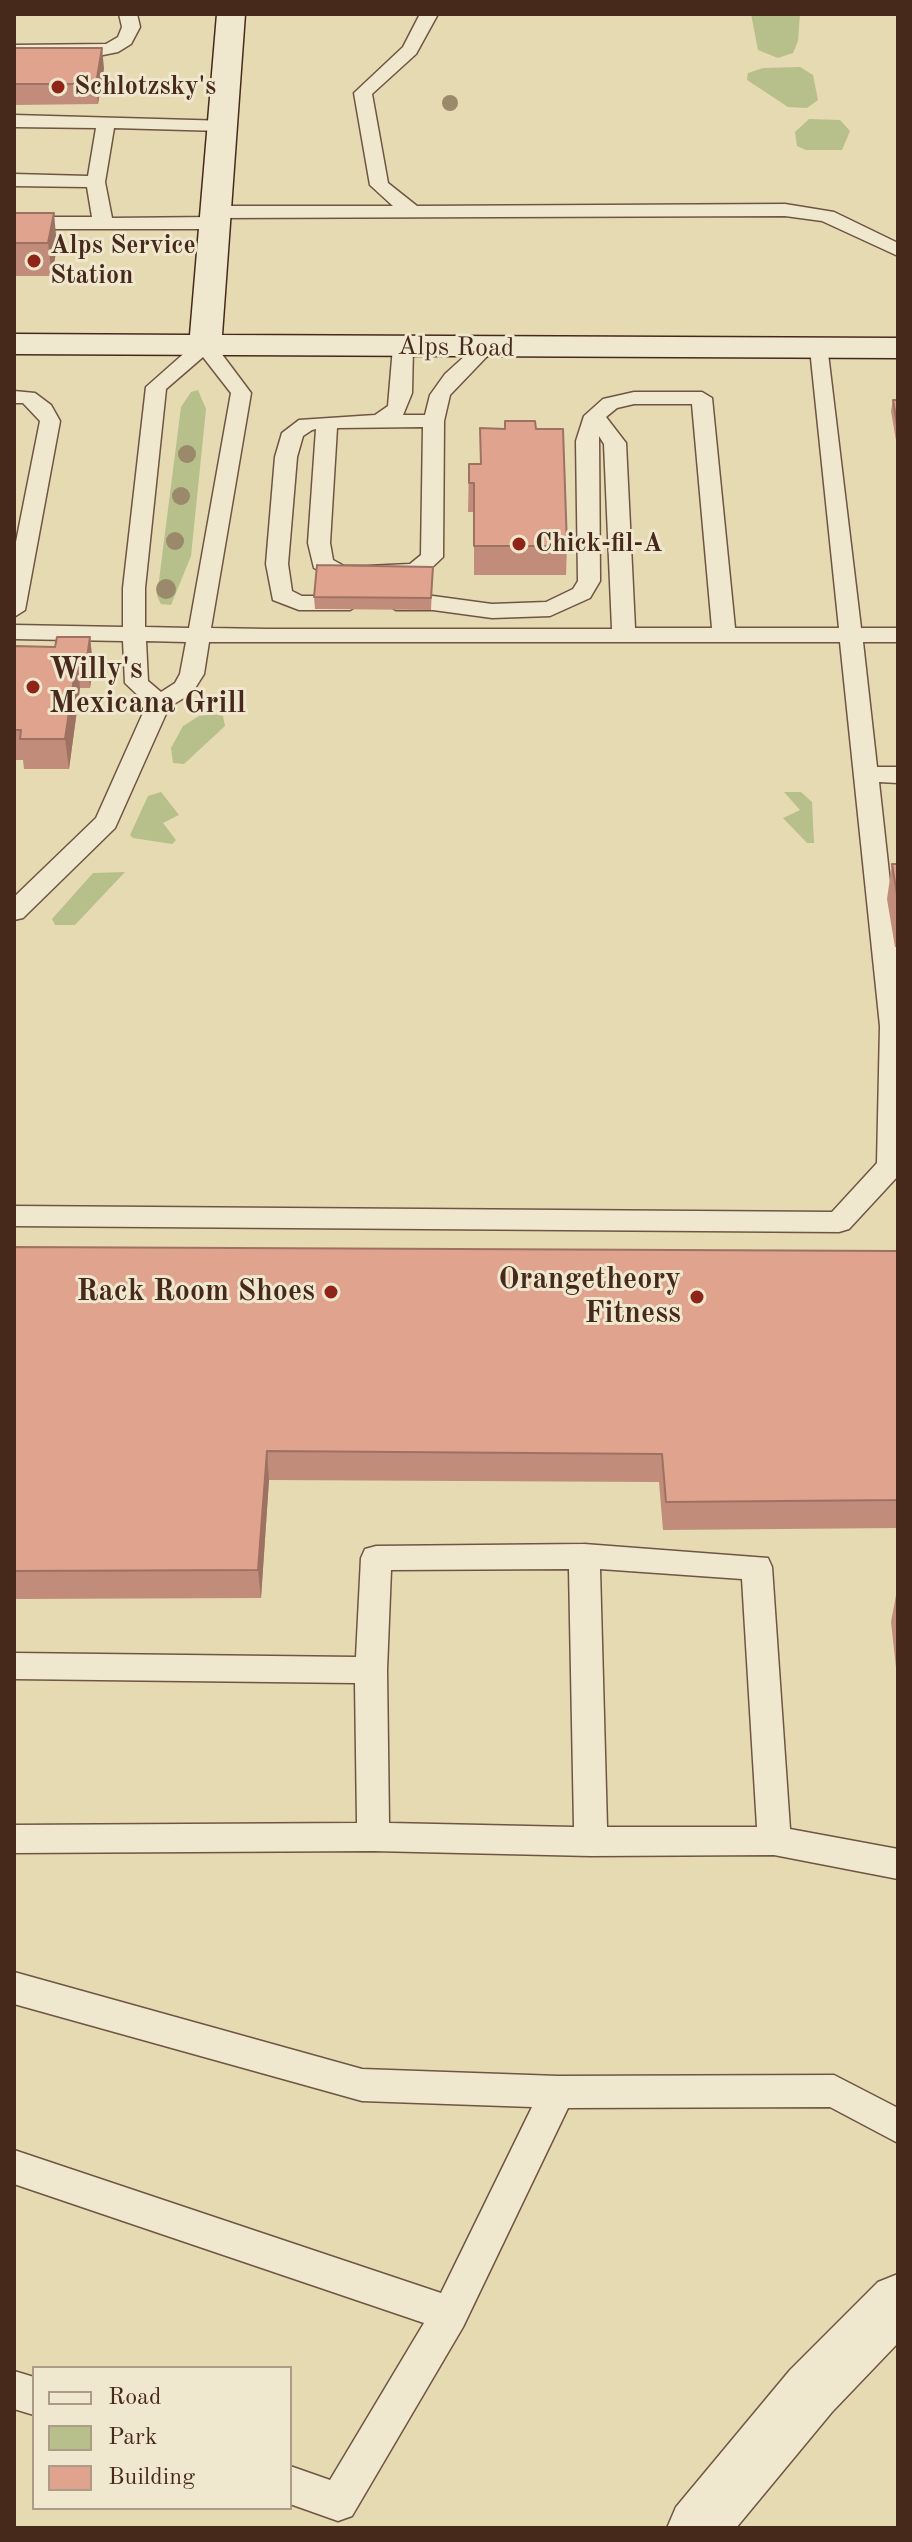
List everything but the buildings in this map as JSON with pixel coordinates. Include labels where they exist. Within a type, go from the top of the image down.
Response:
[{"type":"main road","points":[[205,345],[231,14]]},
{"type":"main road","name":"Alps Road","points":[[14,344],[898,348]]},
{"type":"main road","points":[[697,2528],[811,2391],[898,2302]]},
{"type":"lane","points":[[14,50],[112,48],[125,40],[131,27],[128,14]]},
{"type":"lane","points":[[412,211],[379,185],[363,93],[410,50],[429,14]]},
{"type":"lane","points":[[14,121],[222,125]]},
{"type":"lane","points":[[103,223],[96,182],[106,124]]},
{"type":"lane","points":[[14,180],[96,182]]},
{"type":"lane","points":[[14,223],[103,223],[412,211],[785,210],[827,216],[896,256]]},
{"type":"lane","points":[[14,912],[106,822],[159,703],[184,688],[192,674],[241,393],[205,345],[156,387],[134,588],[134,632],[137,683],[159,703]]},
{"type":"lane","points":[[381,421],[398,409],[402,393],[403,347]]},
{"type":"lane","points":[[327,422],[319,543],[322,563],[339,573],[416,570],[432,557],[434,421],[440,395],[452,378],[485,348]]},
{"type":"lane","points":[[14,1216],[839,1222],[891,1166],[893,1026],[820,349]]},
{"type":"lane","points":[[14,397],[28,397],[44,409],[50,421],[14,610]]},
{"type":"lane","points":[[434,421],[327,422],[306,424],[293,433],[286,457],[277,564],[281,595],[299,603],[433,603],[492,611],[550,609],[582,593],[589,581],[587,441],[594,416],[610,403],[634,398],[702,398],[724,634]]},
{"type":"lane","points":[[594,416],[615,443],[624,634]]},
{"type":"lane","points":[[14,632],[898,635]]},
{"type":"lane","points":[[866,774],[898,775]]},
{"type":"lane","points":[[584,1556],[591,1842]]},
{"type":"lane","points":[[373,1837],[371,1670],[376,1558],[584,1556],[757,1567],[774,1841]]},
{"type":"lane","points":[[14,1666],[371,1670]]},
{"type":"lane","points":[[14,1839],[373,1837],[591,1842],[774,1841],[898,1864]]},
{"type":"lane","points":[[14,1988],[362,2085],[558,2092],[834,2091],[898,2126]]},
{"type":"lane","points":[[292,2486],[338,2502],[450,2314],[558,2092]]},
{"type":"lane","points":[[14,2167],[450,2314]]},
{"type":"green space","points":[[751,14],[800,14],[798,41],[793,53],[778,58],[758,50]]},
{"type":"green space","points":[[800,67],[813,75],[818,100],[807,108],[788,107],[747,80],[748,73],[763,68]]},
{"type":"green space","points":[[809,119],[840,120],[850,131],[842,150],[806,150],[797,146],[795,132]]},
{"type":"green space","points":[[198,390],[206,409],[191,556],[171,605],[161,604],[157,596],[181,407],[191,392]]},
{"type":"green space","points":[[199,716],[223,716],[225,726],[184,764],[173,763],[171,748],[183,726]]},
{"type":"green space","points":[[161,792],[179,815],[163,823],[176,840],[172,844],[133,838],[130,835],[148,796]]},
{"type":"green space","points":[[784,792],[801,792],[812,802],[814,843],[807,843],[783,818],[800,810]]},
{"type":"green space","points":[[125,872],[75,925],[55,925],[52,919],[93,873]]},
{"type":"place","name":"Schlotzsky's","points":[[58,87]]},
{"type":"place","name":"Alps Service Station","points":[[34,261]]},
{"type":"place","name":"Chick-fil-A","points":[[519,544]]},
{"type":"place","name":"Willy's Mexicana Grill","points":[[33,687]]},
{"type":"place","name":"Rack Room Shoes","points":[[331,1292]]},
{"type":"place","name":"Orangetheory Fitness","points":[[697,1297]]}]
